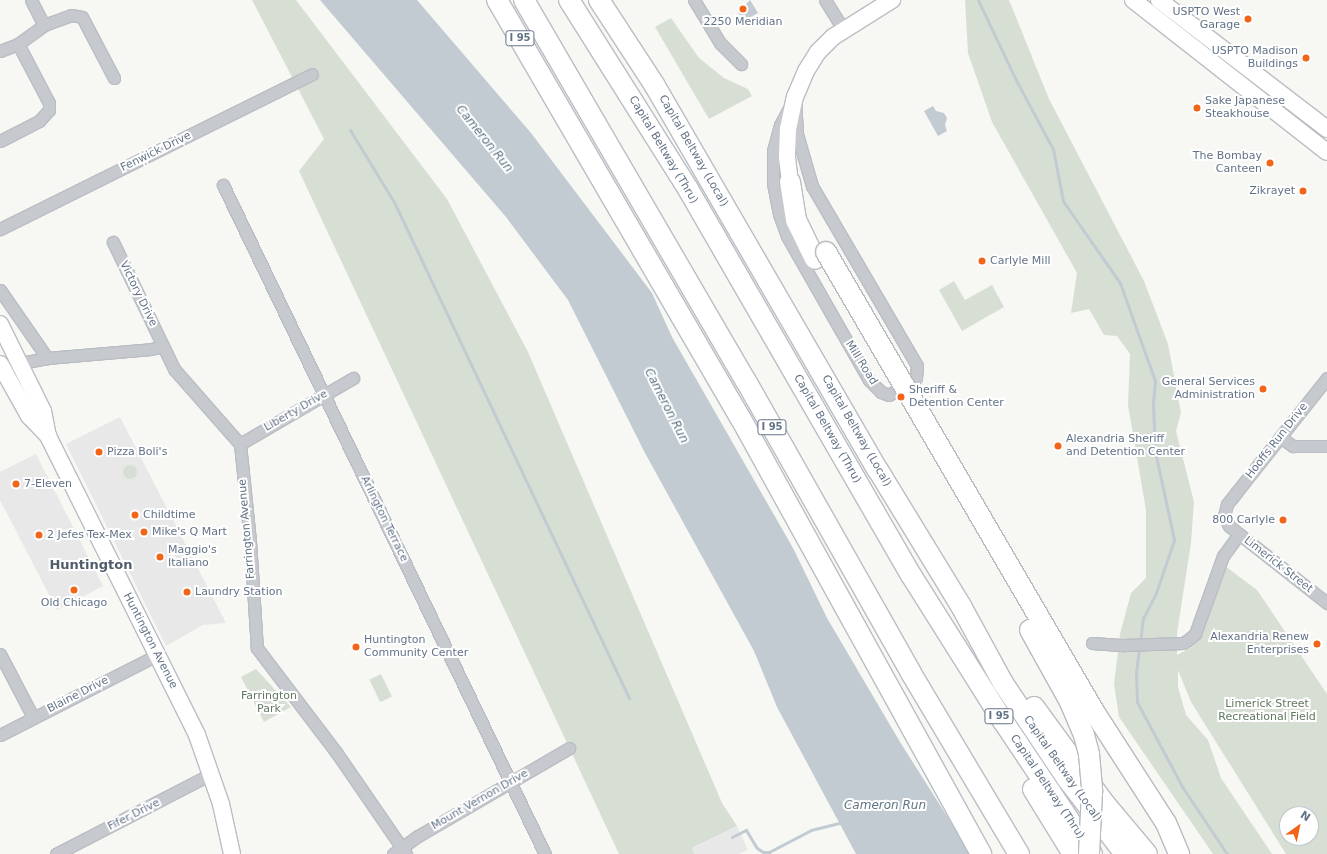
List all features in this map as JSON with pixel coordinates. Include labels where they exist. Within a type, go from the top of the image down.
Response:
[{"type":"highway","points":[[487,0],[542,77]]},
{"type":"highway","name":"I 95","points":[[497,0],[745,426],[980,854]]},
{"type":"highway","name":"I 95","points":[[524,0],[746,381],[911,673],[1019,854]]},
{"type":"highway","name":"Capital Beltway (Thru)","points":[[569,0],[688,189],[911,574],[1003,721],[1092,854]]},
{"type":"highway","name":"Capital Beltway (Local)","points":[[599,0],[655,86],[878,470],[961,606],[1003,683],[1038,737],[1125,854]]},
{"type":"highway","points":[[790,182],[796,220],[820,256],[1094,713],[1166,823],[1179,854]]},
{"type":"highway","points":[[820,256],[1070,702],[1084,735],[1091,773],[1089,854]]},
{"type":"highway","points":[[911,574],[983,709],[1073,854]]},
{"type":"highway","points":[[961,606],[1105,804],[1147,854]]},
{"type":"main road","name":"Mill Road","points":[[790,182],[787,143],[795,97],[806,71],[818,52],[843,29],[892,0]]},
{"type":"main road","points":[[1133,0],[1158,4],[1327,129]]},
{"type":"main road","points":[[1158,4],[1327,152]]},
{"type":"main road","name":"Huntington Avenue","points":[[0,324],[43,411],[48,436],[197,735],[212,774],[221,804],[232,854]]},
{"type":"main road","name":"Huntington Avenue","points":[[0,365],[29,416],[48,436]]},
{"type":"street","points":[[32,0],[44,25]]},
{"type":"street","points":[[694,0],[720,42],[741,64]]},
{"type":"street","points":[[825,0],[843,29]]},
{"type":"street","points":[[0,51],[18,44],[44,25],[71,15],[82,17],[114,78]]},
{"type":"street","points":[[0,141],[39,121],[49,110],[49,103],[18,44]]},
{"type":"street","name":"Fenwick Drive","points":[[0,229],[312,74]]},
{"type":"street","name":"Mill Road","points":[[795,97],[797,134],[812,186],[917,366],[916,378],[889,394],[881,392],[869,380],[787,236],[778,214],[773,183],[773,151],[780,125],[795,97]]},
{"type":"street","name":"Arlington Terrace","points":[[223,184],[545,854]]},
{"type":"street","name":"Victory Drive","points":[[113,242],[163,346]]},
{"type":"street","points":[[0,290],[47,358]]},
{"type":"street","points":[[0,365],[47,358],[151,350],[163,346],[174,369],[240,444]]},
{"type":"street","name":"Liberty Drive","points":[[240,444],[353,378]]},
{"type":"street","name":"Hooffs Run Drive","points":[[1227,504],[1327,378]]},
{"type":"street","points":[[1280,437],[1293,446],[1327,446]]},
{"type":"street","name":"Farrington Avenue","points":[[240,444],[250,541],[257,648],[336,752],[400,852]]},
{"type":"street","name":"Limerick Street","points":[[1227,504],[1224,511],[1225,521],[1239,534],[1327,603]]},
{"type":"street","points":[[1092,643],[1124,645],[1179,643],[1195,634],[1223,556],[1239,534]]},
{"type":"street","points":[[0,654],[32,717]]},
{"type":"street","name":"Blaine Drive","points":[[0,735],[32,717],[157,655]]},
{"type":"street","name":"Mount Vernon Drive","points":[[400,852],[510,782],[569,748]]},
{"type":"street","name":"Fifer Drive","points":[[56,854],[212,774]]},
{"type":"shaded area","points":[[120,417],[226,623],[203,625],[166,646],[66,444]]},
{"type":"shaded area","points":[[36,454],[103,586],[57,610],[0,500],[0,472]]},
{"type":"shaded area","points":[[737,826],[748,850],[739,854],[694,854],[691,849]]},
{"type":"green space","points":[[252,0],[296,0],[447,199],[528,352],[722,803],[737,826],[692,848],[694,854],[619,854],[299,171],[324,139]]},
{"type":"green space","name":"Limerick Street Recreational Field","points":[[965,0],[1009,0],[1049,99],[1144,281],[1168,344],[1181,413],[1176,431],[1194,502],[1191,543],[1177,633],[1177,655],[1194,646],[1206,626],[1225,566],[1257,590],[1327,694],[1327,854],[1286,854],[1281,846],[1319,846],[1319,806],[1279,806],[1279,843],[1191,702],[1178,670],[1178,687],[1186,715],[1208,740],[1221,778],[1272,854],[1213,854],[1119,717],[1114,684],[1120,634],[1131,593],[1146,578],[1146,510],[1128,405],[1130,354],[1117,336],[1104,335],[1089,309],[1071,313],[1077,273],[992,122],[968,53]]},
{"type":"green space","points":[[671,18],[699,58],[724,78],[748,89],[752,96],[709,119],[655,27]]},
{"type":"green space","points":[[954,281],[965,300],[992,285],[1004,307],[962,331],[939,290]]},
{"type":"green space","points":[[130,465],[135,467],[137,472],[135,477],[130,479],[125,477],[123,472],[125,467]]},
{"type":"green space","name":"Farrington Park","points":[[256,669],[291,707],[264,722],[241,677]]},
{"type":"green space","points":[[381,674],[392,696],[380,702],[369,680]]},
{"type":"water","name":"Cameron Run","points":[[320,0],[417,0],[531,133],[652,293],[672,337],[793,548],[827,618],[900,742],[971,854],[856,854],[777,707],[754,651],[645,453],[568,300],[506,217]]},
{"type":"water","points":[[750,0],[758,13],[743,21],[738,12]]},
{"type":"water","points":[[933,106],[936,111],[944,113],[947,118],[945,125],[947,131],[938,136],[924,111]]},
{"type":"waterway","points":[[978,0],[1017,82],[1053,149],[1063,201],[1120,283],[1155,381],[1153,403],[1155,451],[1174,540],[1156,593],[1143,618],[1136,673],[1137,702],[1183,788],[1227,854]]},
{"type":"waterway","points":[[350,130],[394,202],[629,698]]},
{"type":"waterway","points":[[732,837],[746,830],[757,848],[763,852],[769,852],[811,830],[843,822]]},
{"type":"place","name":"2250 Meridian","points":[[743,9]]},
{"type":"place","name":"USPTO West Garage","points":[[1248,19]]},
{"type":"place","name":"USPTO Madison Buildings","points":[[1306,58]]},
{"type":"place","name":"Sake Japanese Steakhouse","points":[[1197,108]]},
{"type":"place","name":"The Bombay Canteen","points":[[1270,163]]},
{"type":"place","name":"Zikrayet","points":[[1303,191]]},
{"type":"place","name":"Carlyle Mill","points":[[982,261]]},
{"type":"place","name":"General Services Administration","points":[[1263,389]]},
{"type":"place","name":"Sheriff & Detention Center","points":[[901,397]]},
{"type":"place","name":"Alexandria Sheriff and Detention Center","points":[[1058,446]]},
{"type":"place","name":"Pizza Boli's","points":[[99,452]]},
{"type":"place","name":"7-Eleven","points":[[16,484]]},
{"type":"place","name":"Childtime","points":[[135,515]]},
{"type":"place","name":"800 Carlyle","points":[[1283,520]]},
{"type":"place","name":"Mike's Q Mart","points":[[144,532]]},
{"type":"place","name":"2 Jefes Tex-Mex","points":[[39,535]]},
{"type":"place","name":"Maggio's Italiano","points":[[160,557]]},
{"type":"place","name":"Old Chicago","points":[[74,590]]},
{"type":"place","name":"Laundry Station","points":[[187,592]]},
{"type":"place","name":"Alexandria Renew Enterprises","points":[[1317,644]]},
{"type":"place","name":"Huntington Community Center","points":[[356,647]]},
{"type":"district","name":"Huntington","points":[[91,565]]}]
